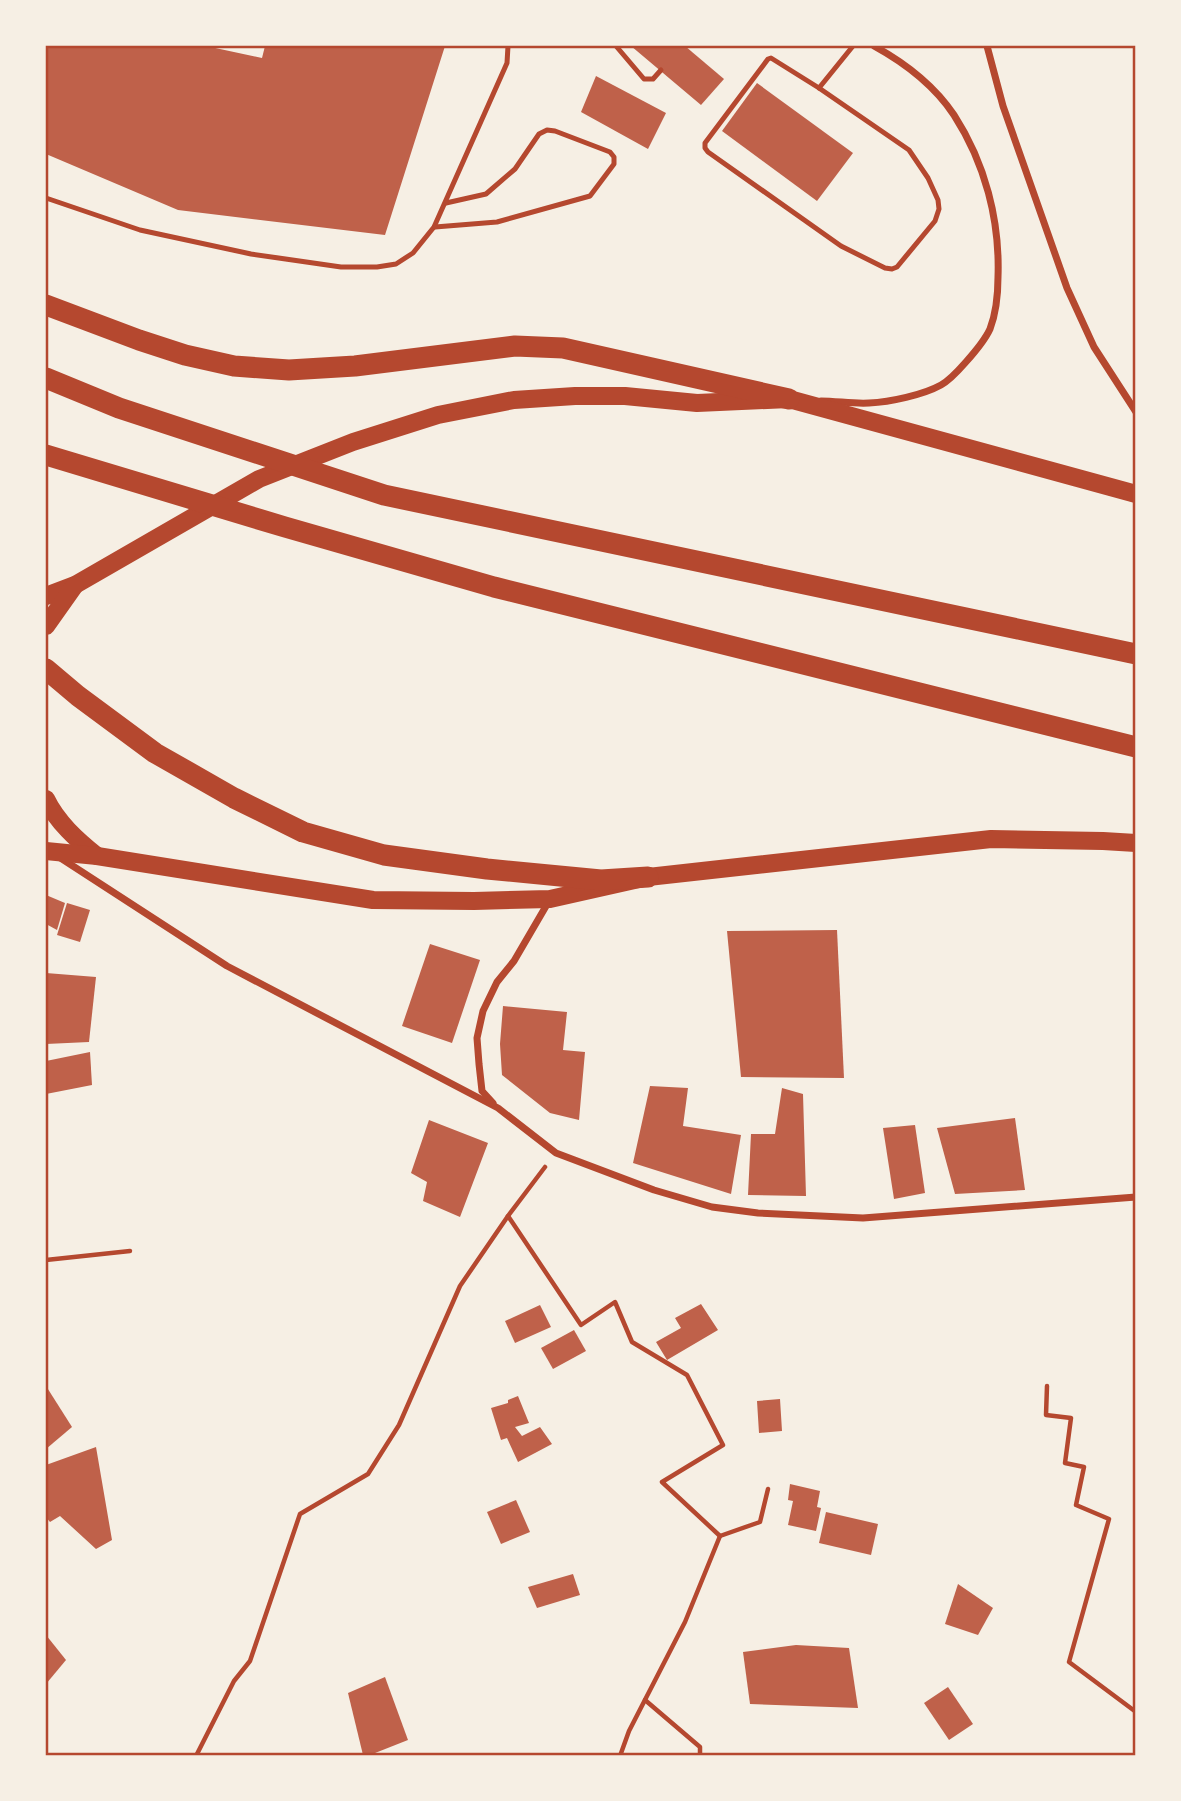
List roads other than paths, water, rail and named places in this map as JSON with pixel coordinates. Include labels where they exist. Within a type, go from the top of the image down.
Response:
[{"type":"highway","points":[[46,305],[184,355],[234,366],[289,370],[355,366],[515,346],[563,348],[789,399]]},
{"type":"highway","points":[[46,378],[119,408],[384,495],[1136,654]]},
{"type":"highway","points":[[46,455],[272,524],[494,587],[1136,747]]},
{"type":"highway","points":[[46,669],[155,753],[234,798],[303,832],[384,855],[487,869],[601,880],[648,877]]},
{"type":"main road","points":[[46,596],[75,585],[259,479],[353,442],[438,415],[513,400],[575,396],[625,396],[697,403],[789,399],[1136,494]]},
{"type":"main road","points":[[46,626],[75,585]]},
{"type":"main road","points":[[46,799],[52,812],[66,828],[97,856]]},
{"type":"main road","points":[[49,852],[97,856],[373,900],[474,901],[550,899],[648,877],[991,839],[1136,843]]},
{"type":"street","points":[[789,399],[869,403],[926,391],[943,384],[979,348],[989,330],[995,310],[999,255],[989,193],[971,145],[953,113],[933,89],[914,71],[875,46]]},
{"type":"street","points":[[987,46],[1003,106],[1067,288],[1094,347],[1136,412]]},
{"type":"street","points":[[49,852],[227,966],[498,1108]]},
{"type":"street","points":[[550,899],[514,961],[497,982],[483,1011],[477,1038],[482,1091],[498,1108],[556,1153],[654,1190],[712,1208],[758,1213],[863,1217],[1136,1197]]},
{"type":"lane","points":[[46,198],[140,230],[251,254],[341,267],[396,264],[413,253],[434,227],[507,63],[508,46]]},
{"type":"lane","points":[[616,46],[644,79],[653,79],[661,71]]},
{"type":"lane","points":[[819,88],[853,46]]},
{"type":"lane","points":[[775,58],[819,88],[909,150],[936,192],[939,209],[935,221],[897,267],[885,268],[841,246],[705,148],[705,143],[768,59],[775,58]]},
{"type":"lane","points":[[434,227],[497,222],[590,196],[614,164],[614,157],[610,152],[547,130],[539,134],[515,169],[486,194],[446,202]]}]
